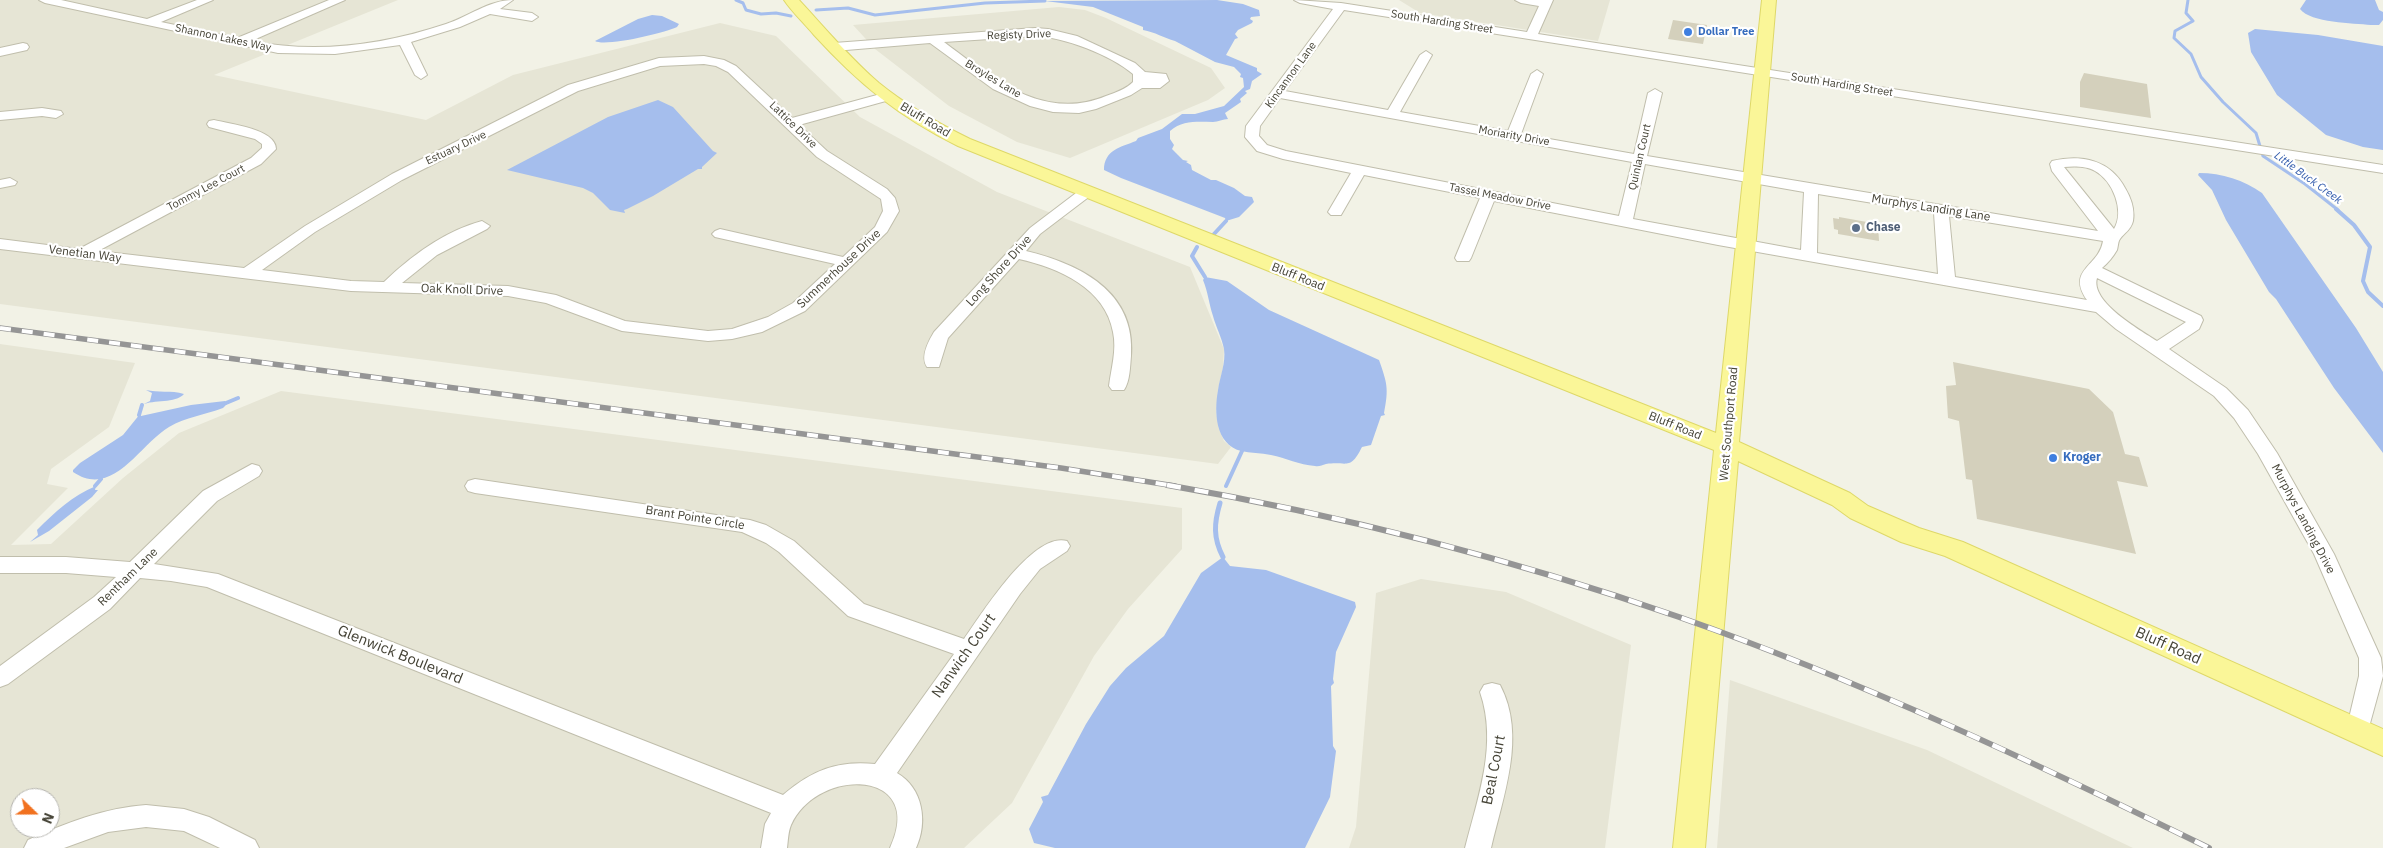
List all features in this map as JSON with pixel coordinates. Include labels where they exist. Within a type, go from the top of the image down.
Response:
[{"type":"main road","name":"Bluff Road","points":[[791,0],[861,75],[927,122],[974,147],[1085,193],[1727,446],[1841,499],[1859,512],[1893,528],[1954,549],[2383,743]]},
{"type":"main road","name":"West Southport Road","points":[[1689,848],[1769,0]]},
{"type":"street","name":"Shannon Lakes Way","points":[[45,0],[238,42],[279,49],[312,50],[363,47],[404,40],[460,24],[491,10],[507,0]]},
{"type":"street","points":[[149,22],[207,0]]},
{"type":"street","points":[[238,42],[339,0]]},
{"type":"street","name":"South Harding Street","points":[[1300,0],[2383,169]]},
{"type":"street","points":[[1521,0],[1546,2],[1532,36]]},
{"type":"street","name":"Kincannon Lane","points":[[1258,144],[1252,137],[1252,128],[1341,6]]},
{"type":"street","points":[[491,10],[532,17]]},
{"type":"street","name":"Registy Drive","points":[[834,47],[1035,32],[1058,33],[1131,66],[1139,80],[1129,91],[1098,104]]},
{"type":"street","points":[[404,40],[421,74]]},
{"type":"street","name":"Broyles Lane","points":[[933,40],[997,84],[1038,105],[1057,109],[1054,118],[1066,121],[1077,116],[1076,109],[1098,104]]},
{"type":"street","points":[[0,52],[23,47]]},
{"type":"street","points":[[1392,114],[1426,55]]},
{"type":"street","name":"Lattice Drive","points":[[683,59],[704,60],[720,63],[732,68],[829,159],[882,192],[888,198],[891,211]]},
{"type":"street","name":"Estuary Drive","points":[[246,274],[310,229],[397,177],[519,117],[573,88],[642,65],[683,59]]},
{"type":"street","points":[[1512,136],[1537,74]]},
{"type":"street","name":"Quinlan Court","points":[[1625,222],[1655,93]]},
{"type":"street","name":"Moriarity Drive","points":[[1277,94],[1751,178]]},
{"type":"street","points":[[791,123],[888,96]]},
{"type":"street","points":[[0,116],[42,112],[56,114]]},
{"type":"street","name":"Tommy Lee Court","points":[[82,254],[256,161],[267,152],[270,144],[265,139],[214,124]]},
{"type":"street","name":"Tassel Meadow Drive","points":[[1258,144],[1278,154],[1625,222],[2101,308]]},
{"type":"street","points":[[2111,238],[2123,230],[2125,213],[2124,199],[2114,182],[2102,169],[2092,165],[2066,162],[2057,164],[2057,168],[2111,238],[2110,250],[2092,270],[2195,320],[2193,325],[2157,349]]},
{"type":"street","points":[[1336,212],[1360,170]]},
{"type":"street","name":"Murphys Landing Lane","points":[[1751,178],[2111,238]]},
{"type":"street","points":[[1809,256],[1811,188]]},
{"type":"street","name":"Long Shore Drive","points":[[933,363],[933,352],[940,336],[1035,231],[1085,193]]},
{"type":"street","points":[[1463,258],[1489,195]]},
{"type":"street","points":[[1941,210],[1947,281]]},
{"type":"street","name":"Summerhouse Drive","points":[[750,330],[774,321],[799,307],[882,229],[891,211]]},
{"type":"street","points":[[387,288],[418,259],[459,235],[482,226]]},
{"type":"street","points":[[720,234],[846,262]]},
{"type":"street","name":"Venetian Way","points":[[0,244],[170,264]]},
{"type":"street","points":[[1015,253],[1050,262],[1074,273],[1094,287],[1109,302],[1122,332],[1118,386]]},
{"type":"street","name":"Oak Knoll Drive","points":[[170,264],[344,286],[484,289],[516,292],[560,302],[622,326],[690,335],[720,335],[750,330]]},
{"type":"street","name":"Murphys Landing Drive","points":[[2092,270],[2088,286],[2092,298],[2101,308],[2220,392],[2237,409],[2267,453],[2324,554],[2370,658],[2371,676],[2358,731]]},
{"type":"street","name":"Rentham Lane","points":[[0,678],[90,613],[210,496],[252,471]]},
{"type":"street","name":"Brant Pointe Circle","points":[[475,486],[743,525],[759,529],[781,542],[846,603],[856,610],[968,650]]},
{"type":"street","name":"Nanwich Court","points":[[880,776],[1020,578],[1033,564],[1060,546]]},
{"type":"street","name":"Glenwick Boulevard","points":[[0,564],[66,565],[184,574],[217,582],[787,808]]},
{"type":"street","name":"Beal Court","points":[[1478,848],[1501,751],[1500,714],[1492,692]]},
{"type":"street","points":[[774,848],[776,828],[787,808],[804,790],[826,778],[858,772],[880,776],[898,788],[909,807],[910,829],[903,848]]},
{"type":"street","points":[[37,848],[59,837],[107,822],[135,817],[174,818],[192,823],[246,848]]},
{"type":"shaded area","points":[[0,0],[398,0],[214,75],[426,120],[513,75],[720,23],[776,36],[860,117],[997,192],[1190,267],[1224,349],[1216,413],[1219,429],[1224,441],[1231,447],[1218,464],[0,304]]},
{"type":"shaded area","points":[[1399,0],[1610,0],[1598,41],[1420,13]]},
{"type":"shaded area","points":[[1059,7],[1085,10],[1106,18],[1211,68],[1225,88],[1208,100],[1070,158],[1017,142],[949,106],[875,49],[853,25]]},
{"type":"shaded area","points":[[0,344],[135,363],[109,427],[51,469],[47,484],[68,488],[11,545],[51,544],[123,478],[179,433],[281,391],[1182,508],[1182,549],[1128,609],[1094,656],[1012,803],[964,848],[0,848]]},
{"type":"shaded area","points":[[1421,579],[1506,592],[1631,645],[1605,848],[1349,848],[1356,827],[1376,593]]},
{"type":"shaded area","points":[[1730,680],[1927,750],[2133,848],[1717,848]]},
{"type":"water","points":[[1217,0],[1243,4],[1259,10],[1260,16],[1251,17],[1252,23],[1238,30],[1235,34],[1238,38],[1235,39],[1226,55],[1257,68],[1257,71],[1262,74],[1252,81],[1250,89],[1245,91],[1247,93],[1240,99],[1241,102],[1225,113],[1228,119],[1215,122],[1190,122],[1180,125],[1170,131],[1170,139],[1174,145],[1172,149],[1183,160],[1188,161],[1186,162],[1191,165],[1192,170],[1211,180],[1216,180],[1234,188],[1245,196],[1252,197],[1254,202],[1239,217],[1226,221],[1225,218],[1104,170],[1107,158],[1114,150],[1162,129],[1182,114],[1195,114],[1224,106],[1244,87],[1243,78],[1240,77],[1241,74],[1234,67],[1215,62],[1175,41],[1143,30],[1143,27],[1093,7],[1045,1]]},
{"type":"water","points":[[2306,0],[2375,0],[2379,10],[2383,12],[2383,20],[2379,25],[2371,25],[2323,20],[2305,14],[2300,9]]},
{"type":"water","points":[[652,15],[662,16],[679,24],[670,30],[648,36],[610,42],[595,41],[638,19]]},
{"type":"water","points":[[2255,29],[2318,35],[2383,46],[2383,150],[2363,147],[2326,135],[2277,95],[2251,52],[2248,33]]},
{"type":"water","points":[[658,100],[673,107],[713,151],[717,153],[702,169],[698,169],[653,196],[624,210],[625,213],[610,210],[593,193],[583,188],[507,170],[608,117]]},
{"type":"water","points":[[2199,173],[2216,174],[2232,178],[2248,184],[2262,193],[2356,328],[2383,372],[2383,453],[2334,388],[2276,299],[2269,292],[2226,220],[2212,190],[2198,175]]},
{"type":"water","points":[[1205,277],[1227,281],[1269,310],[1379,360],[1386,386],[1385,415],[1381,416],[1371,445],[1362,447],[1351,462],[1316,466],[1271,455],[1241,451],[1226,442],[1218,426],[1216,408],[1224,349],[1203,280]]},
{"type":"water","points":[[146,390],[184,394],[175,399],[142,405],[150,401],[152,393]]},
{"type":"water","points":[[225,401],[227,404],[223,408],[189,418],[169,427],[125,466],[113,474],[101,479],[87,479],[73,472],[80,463],[123,435],[140,414],[141,416],[191,405]]},
{"type":"water","points":[[96,486],[95,490],[98,490],[92,497],[49,531],[30,542],[38,535],[37,530],[57,511],[79,495]]},
{"type":"water","points":[[1223,557],[1230,566],[1266,570],[1355,602],[1356,607],[1336,652],[1334,683],[1331,686],[1333,746],[1336,751],[1330,797],[1305,848],[1055,848],[1034,843],[1029,829],[1043,802],[1041,797],[1048,795],[1086,724],[1110,686],[1126,668],[1164,636],[1201,573]]},
{"type":"building","name":"Dollar Tree","points":[[1673,20],[1707,25],[1703,44],[1668,39]]},
{"type":"building","points":[[2084,73],[2147,84],[2151,118],[2080,107],[2080,82]]},
{"type":"building","name":"Chase","points":[[1839,217],[1878,224],[1879,241],[1838,234],[1838,230],[1834,229],[1833,218],[1839,219]]},
{"type":"building","name":"Kroger","points":[[1953,362],[2089,389],[2113,412],[2125,454],[2139,457],[2148,487],[2117,481],[2136,554],[1977,519],[1972,480],[1966,479],[1959,421],[1948,418],[1946,386],[1956,385]]},
{"type":"waterway","points":[[736,0],[743,3],[746,10],[761,14],[776,13],[791,16]]},
{"type":"waterway","name":"Little Buck Creek","points":[[2188,0],[2186,13],[2193,21],[2175,31],[2174,38],[2191,54],[2201,77],[2223,102],[2256,133],[2263,156],[2305,184],[2338,210]]},
{"type":"waterway","points":[[816,10],[848,8],[875,15],[985,3],[1045,1]]},
{"type":"waterway","name":"Little Buck Creek","points":[[2336,209],[2354,225],[2370,247],[2363,281],[2368,292],[2383,306]]},
{"type":"waterway","points":[[1214,234],[1226,221]]},
{"type":"waterway","points":[[1197,247],[1192,256],[1205,277]]},
{"type":"waterway","points":[[226,403],[238,398]]},
{"type":"waterway","points":[[139,415],[142,405]]},
{"type":"waterway","points":[[1226,486],[1242,451]]},
{"type":"waterway","points":[[95,486],[101,479]]},
{"type":"waterway","points":[[1220,503],[1216,537],[1223,557]]},
{"type":"railway","points":[[0,328],[1061,468],[1175,486]]},
{"type":"railway","points":[[1167,485],[1297,510],[1426,540],[1553,576],[1679,617],[1814,668],[1881,696],[2013,754],[2209,848]]},
{"type":"place","name":"Dollar Tree","points":[[1688,32]]},
{"type":"place","name":"Chase","points":[[1856,228]]},
{"type":"place","name":"Kroger","points":[[2053,458]]}]
